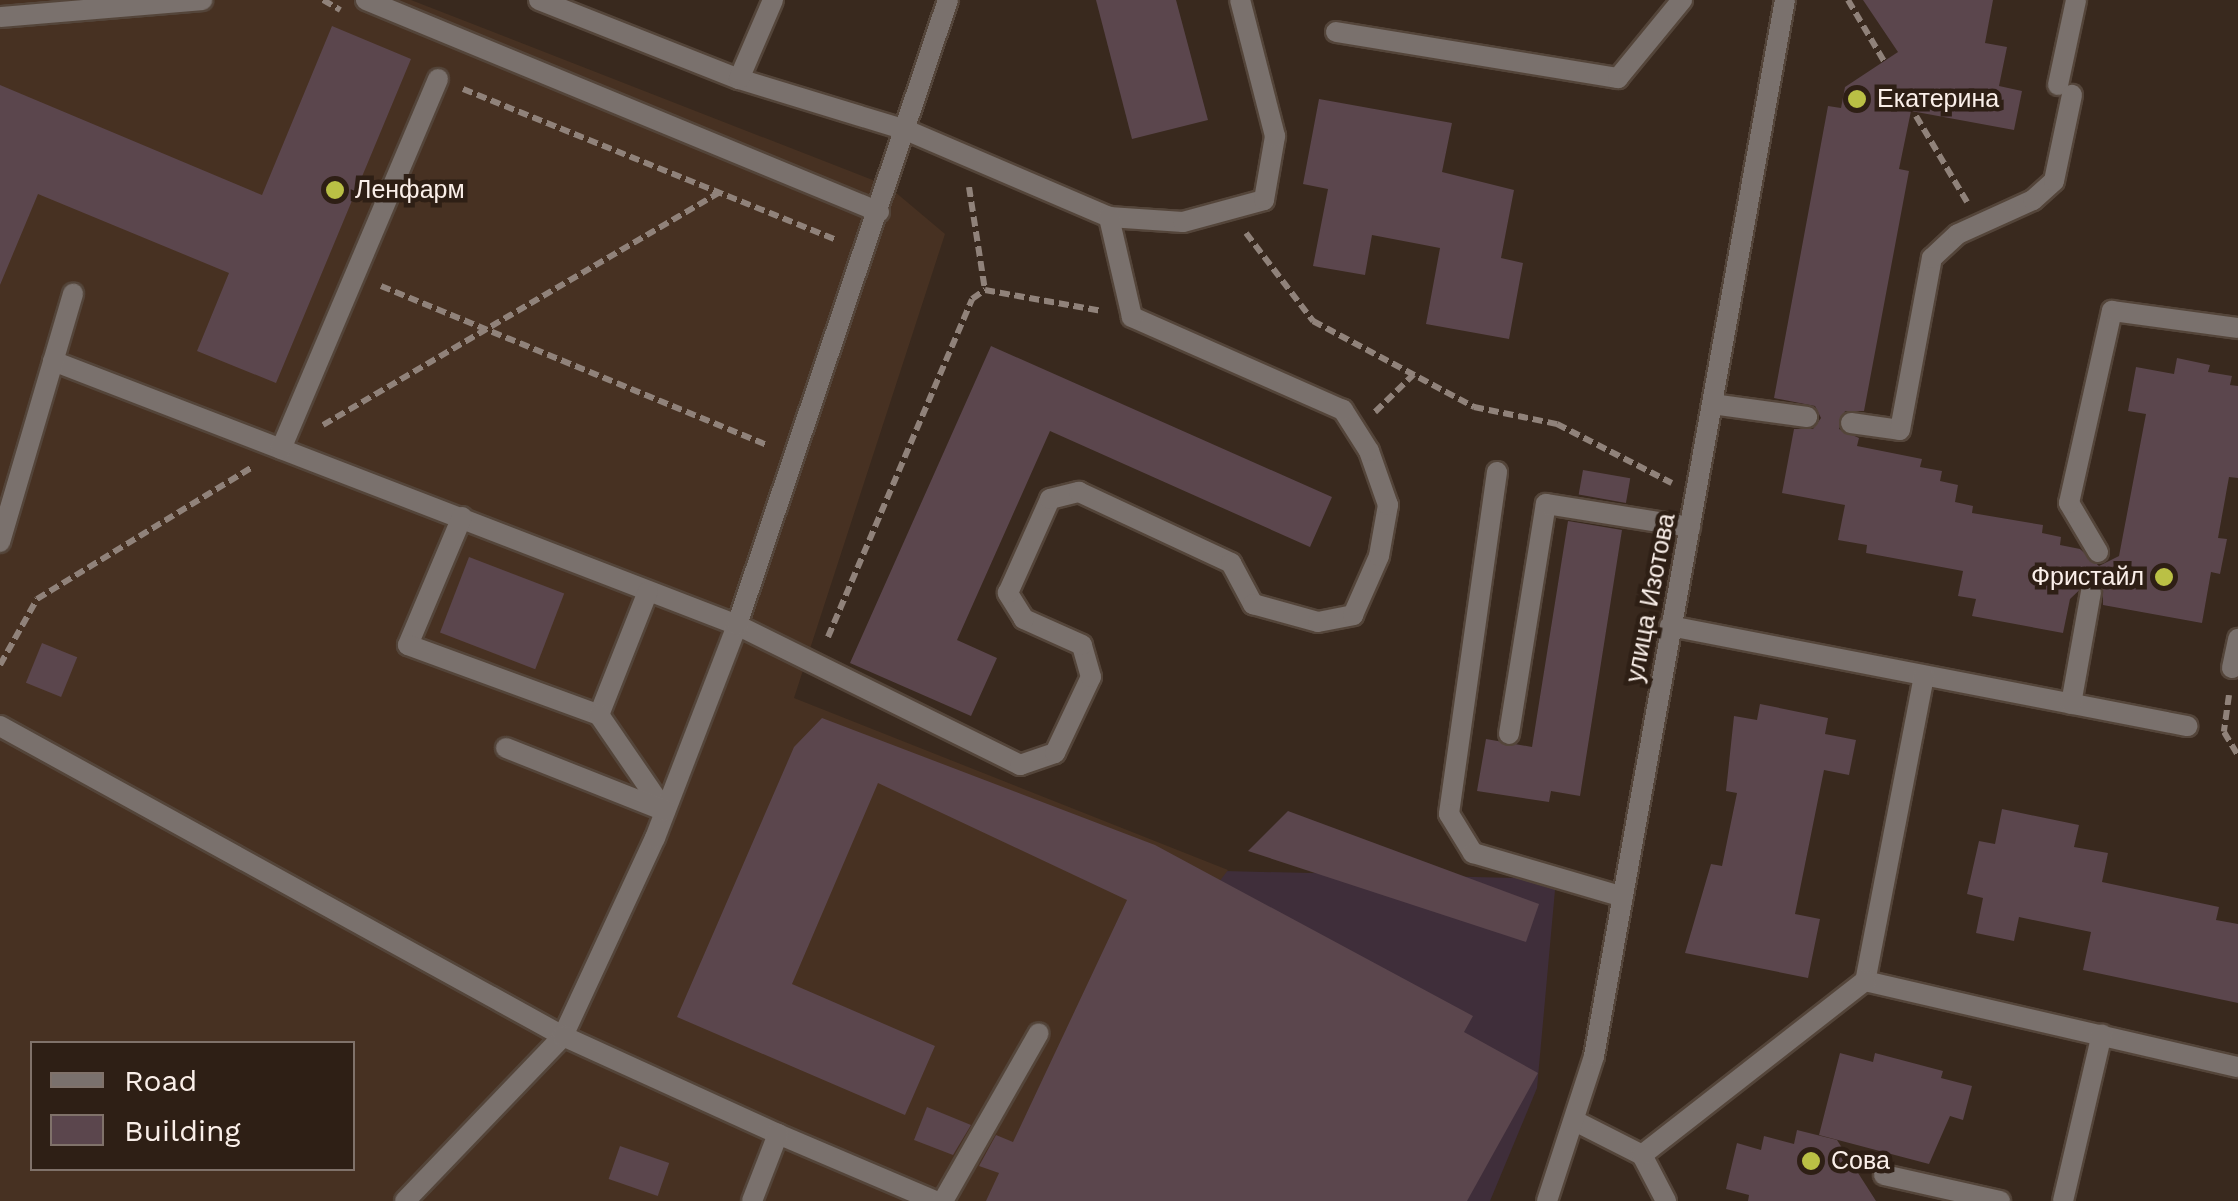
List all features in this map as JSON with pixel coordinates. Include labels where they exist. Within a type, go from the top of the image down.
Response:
[{"type":"street","points":[[0,17],[202,0]]},
{"type":"street","points":[[366,0],[879,212]]},
{"type":"street","points":[[740,79],[773,0]]},
{"type":"street","points":[[405,1201],[563,1036],[665,810],[737,625],[948,0]]},
{"type":"street","points":[[552,2],[740,79],[906,130],[1109,217],[1183,222],[1264,200],[1275,136],[1240,0]]},
{"type":"street","points":[[1336,32],[1618,78],[1682,0]]},
{"type":"street","name":"улица Изотова","points":[[1547,1201],[1577,1122],[1623,896],[1785,0]]},
{"type":"street","points":[[1851,423],[1900,430],[1932,258],[1980,224],[2033,200],[2054,181],[2076,0]]},
{"type":"street","points":[[281,450],[438,79]]},
{"type":"street","points":[[53,361],[737,625],[824,673],[1020,766],[1055,753],[1091,677],[1082,645],[1024,619],[1008,593],[1050,499],[1079,492],[1230,562],[1253,604],[1318,622],[1353,615],[1379,556],[1388,505],[1369,451],[1343,410],[1132,317],[1109,217]]},
{"type":"street","points":[[0,542],[73,294]]},
{"type":"street","points":[[2098,552],[2069,502],[2112,311],[2238,328]]},
{"type":"street","points":[[1712,404],[1807,417]]},
{"type":"street","points":[[1498,472],[1449,814],[1473,853],[1623,896]]},
{"type":"street","points":[[1509,734],[1546,504],[1690,527]]},
{"type":"street","points":[[462,516],[408,645],[598,715],[665,810]]},
{"type":"street","points":[[598,715],[648,591]]},
{"type":"street","points":[[2071,704],[2091,592]]},
{"type":"street","points":[[1670,626],[2187,726]]},
{"type":"street","points":[[2232,668],[2238,639]]},
{"type":"street","points":[[1642,1155],[1865,981],[1924,676]]},
{"type":"street","points":[[0,726],[563,1036],[935,1201]]},
{"type":"street","points":[[506,748],[665,810]]},
{"type":"street","points":[[1865,981],[2238,1068]]},
{"type":"street","points":[[943,1201],[1039,1033]]},
{"type":"street","points":[[2063,1201],[2102,1034]]},
{"type":"street","points":[[1577,1122],[1642,1155],[1666,1201]]},
{"type":"street","points":[[752,1201],[778,1134]]},
{"type":"street","points":[[1884,1175],[2000,1201]]},
{"type":"path","points":[[1848,0],[1884,61]]},
{"type":"path","points":[[438,79],[866,252]]},
{"type":"path","points":[[1916,116],[1980,224]]},
{"type":"path","points":[[964,156],[985,290]]},
{"type":"path","points":[[0,665],[37,599],[719,192]]},
{"type":"path","points":[[1231,210],[1292,301],[1313,321],[1474,407],[1557,424],[1696,494]]},
{"type":"path","points":[[356,275],[796,456]]},
{"type":"path","points":[[985,290],[1132,317]]},
{"type":"path","points":[[824,673],[828,639],[959,317],[985,290]]},
{"type":"path","points":[[1382,407],[1414,374]]},
{"type":"path","points":[[2232,668],[2224,732],[2238,754]]},
{"type":"shaded area","points":[[0,0],[411,0],[888,186],[945,234],[794,698],[1228,870],[1204,902],[1064,1201],[0,1201]]},
{"type":"shaded area","points":[[1224,871],[1556,879],[1537,1088],[1490,1201],[1064,1201]]},
{"type":"building","points":[[1096,0],[1176,0],[1208,120],[1132,139]]},
{"type":"building","points":[[1863,0],[1993,0],[1985,43],[2007,47],[1999,86],[2022,91],[2014,130],[1911,111],[1899,169],[1909,171],[1864,411],[1845,411],[1839,429],[1859,438],[1857,446],[1922,459],[1920,467],[1942,471],[1940,481],[1958,485],[1955,502],[1973,506],[1972,513],[2043,525],[2042,533],[2061,537],[2060,545],[2080,549],[2099,566],[2119,556],[2146,414],[2128,411],[2136,367],[2174,374],[2177,358],[2210,365],[2208,372],[2232,376],[2230,385],[2238,386],[2238,478],[2229,477],[2218,538],[2227,539],[2220,574],[2211,572],[2202,623],[2103,605],[2103,586],[2092,578],[2070,599],[2063,633],[1972,616],[1976,599],[1958,596],[1963,571],[1866,553],[1867,545],[1838,540],[1845,505],[1782,493],[1794,429],[1813,429],[1821,418],[1815,406],[1774,398],[1828,106],[1841,108],[1845,87],[1898,52]]},
{"type":"building","points":[[332,26],[411,59],[276,383],[197,351],[229,273],[38,194],[0,285],[0,85],[262,195]]},
{"type":"building","points":[[1319,99],[1452,123],[1442,172],[1514,190],[1501,258],[1523,263],[1509,339],[1426,324],[1440,248],[1372,235],[1365,275],[1313,266],[1328,189],[1303,184]]},
{"type":"building","points":[[991,346],[1332,497],[1310,547],[1050,431],[957,640],[997,658],[971,716],[850,663]]},
{"type":"building","points":[[1583,470],[1630,478],[1626,503],[1579,495]]},
{"type":"building","points":[[1568,521],[1622,530],[1580,796],[1551,791],[1549,802],[1477,791],[1486,739],[1532,747]]},
{"type":"building","points":[[469,557],[564,594],[535,669],[440,633]]},
{"type":"building","points":[[42,643],[77,657],[61,697],[26,683]]},
{"type":"building","points":[[1760,704],[1828,718],[1825,734],[1856,740],[1849,775],[1824,770],[1795,914],[1820,919],[1808,978],[1685,953],[1711,864],[1722,866],[1737,793],[1726,791],[1734,716],[1757,720]]},
{"type":"building","points":[[822,718],[1155,845],[1473,1016],[1464,1032],[1538,1073],[1467,1201],[986,1201],[999,1173],[979,1166],[996,1135],[1013,1142],[1127,900],[878,783],[792,984],[935,1046],[905,1115],[677,1017],[794,747]]},
{"type":"building","points":[[2002,809],[2079,825],[2074,847],[2108,853],[2102,882],[2219,907],[2216,920],[2238,924],[2238,1003],[2083,970],[2091,932],[2019,917],[2014,941],[1976,933],[1983,898],[1967,894],[1979,841],[1995,844]]},
{"type":"building","points":[[1288,811],[1539,904],[1526,942],[1248,851]]},
{"type":"building","points":[[1840,1053],[1873,1062],[1875,1053],[1943,1071],[1941,1078],[1972,1086],[1963,1120],[1950,1116],[1929,1164],[1819,1135]]},
{"type":"building","points":[[927,1107],[971,1125],[953,1155],[914,1140]]},
{"type":"building","points":[[1797,1130],[1837,1140],[1876,1201],[1748,1201],[1749,1195],[1726,1189],[1737,1143],[1761,1150],[1764,1136],[1794,1144]]},
{"type":"building","points":[[620,1146],[669,1163],[658,1196],[609,1179]]},
{"type":"place","name":"Екатерина","points":[[1857,99]]},
{"type":"place","name":"Ленфарм","points":[[335,190]]},
{"type":"place","name":"Фристайл","points":[[2164,577]]},
{"type":"place","name":"Сова","points":[[1811,1161]]}]
